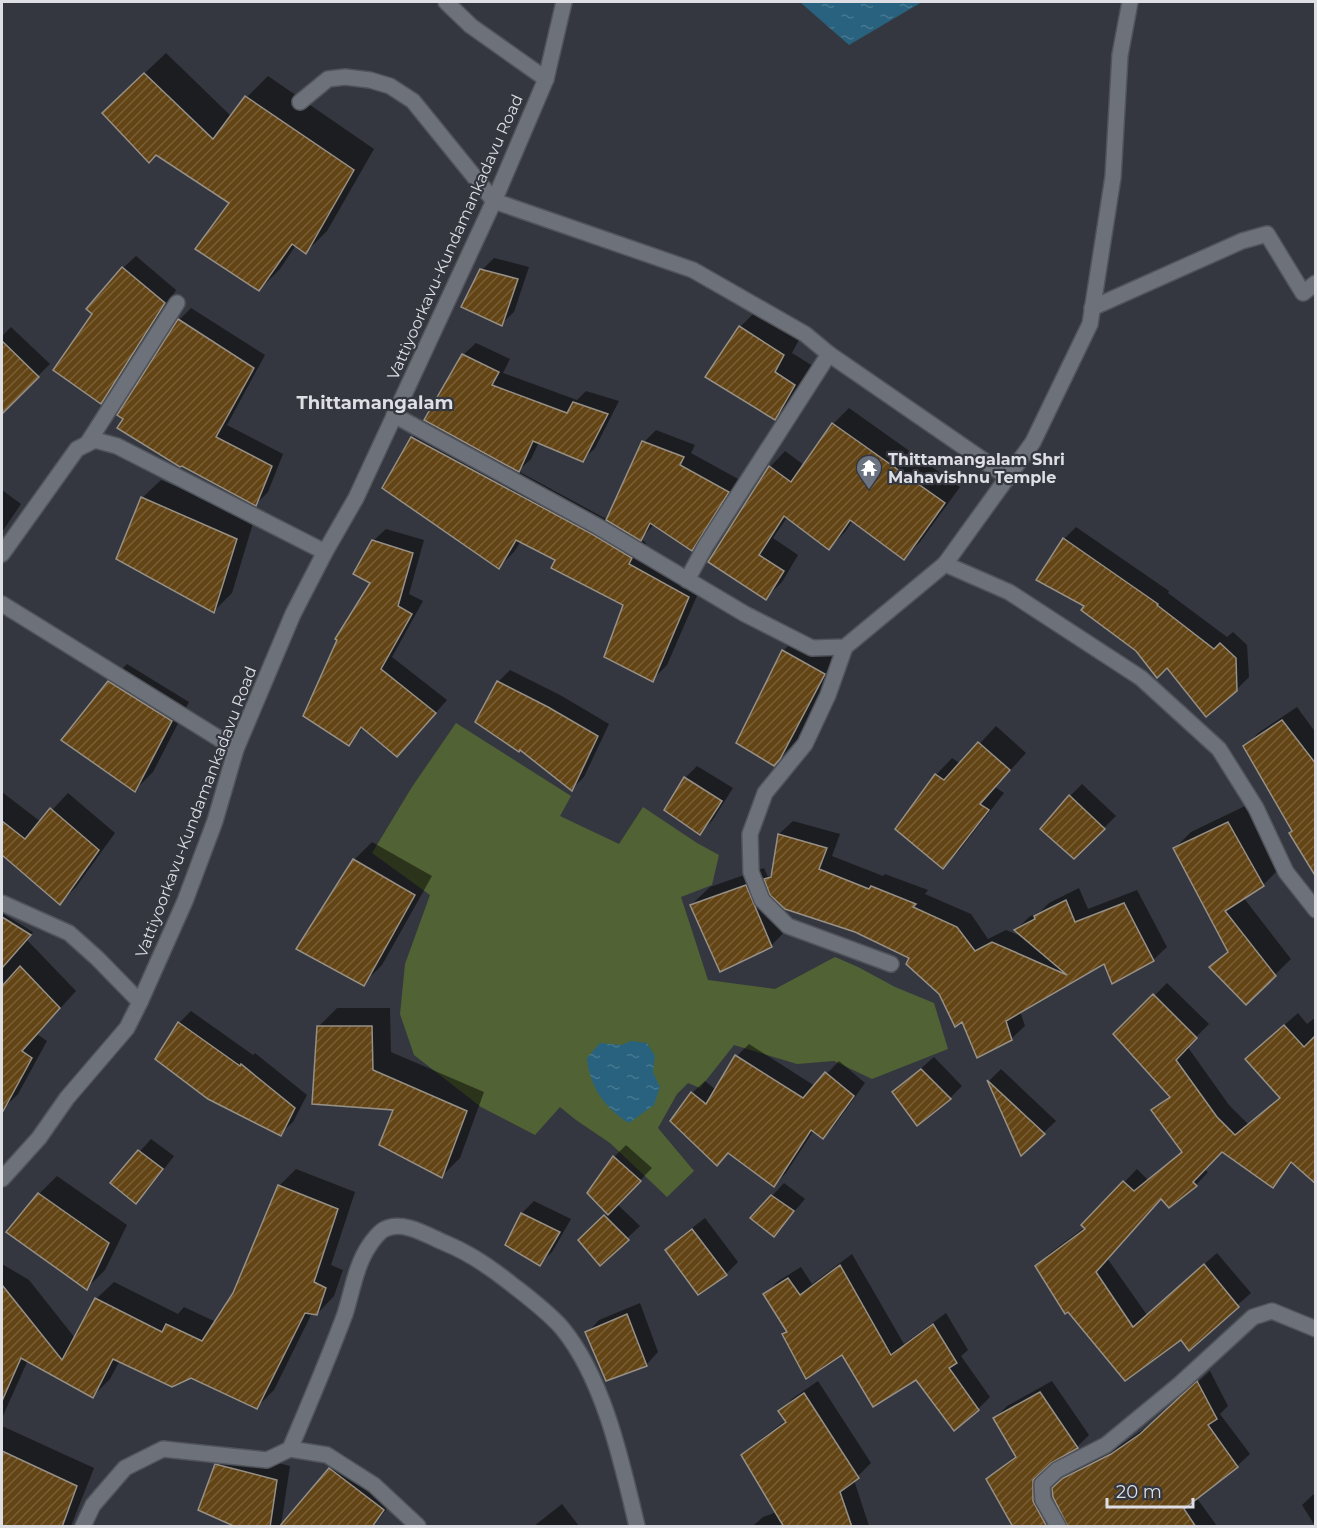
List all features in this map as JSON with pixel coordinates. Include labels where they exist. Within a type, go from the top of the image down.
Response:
[{"type":"street","points":[[446,2],[471,26],[546,79]]},
{"type":"street","name":"Vattiyoorkavu-Kundamankadavu Road","points":[[2,1179],[39,1138],[67,1098],[127,1028],[140,1002],[168,941],[204,851],[236,749],[292,614],[356,498],[494,201],[546,79],[564,2]]},
{"type":"street","points":[[891,963],[788,926],[762,900],[751,872],[750,834],[765,793],[805,744],[828,695],[845,647],[945,564],[1008,478],[1038,431],[1090,324],[1113,177],[1120,55],[1130,2]]},
{"type":"street","points":[[300,102],[328,79],[345,77],[370,80],[390,86],[413,101],[494,201],[693,270],[805,334],[829,354],[1008,478]]},
{"type":"street","points":[[1092,308],[1242,241],[1267,234],[1303,293],[1316,283]]},
{"type":"street","points":[[87,444],[177,303]]},
{"type":"street","points":[[687,580],[829,354]]},
{"type":"street","points":[[394,415],[508,477],[745,614],[812,648],[845,647]]},
{"type":"street","points":[[2,554],[76,449],[95,440],[117,446],[325,552]]},
{"type":"street","points":[[945,564],[1009,592],[1141,678],[1219,748],[1256,808],[1286,872],[1316,910]]},
{"type":"street","points":[[2,604],[236,749]]},
{"type":"street","points":[[2,903],[69,933],[140,1002]]},
{"type":"street","points":[[290,1449],[320,1379],[369,1246],[384,1229],[404,1226],[453,1246],[483,1262],[534,1301],[562,1328],[581,1357],[598,1391],[623,1468],[637,1527]]},
{"type":"street","points":[[1058,1527],[1043,1500],[1042,1484],[1057,1470],[1106,1445],[1180,1384],[1253,1317],[1272,1311],[1316,1329]]},
{"type":"street","points":[[83,1527],[93,1505],[125,1468],[163,1449],[267,1460],[290,1449],[327,1455],[374,1485],[418,1527]]},
{"type":"green space","points":[[456,723],[571,796],[560,816],[619,844],[643,807],[719,855],[712,885],[681,897],[708,980],[775,989],[835,957],[895,987],[934,1003],[948,1049],[872,1079],[834,1061],[797,1064],[734,1045],[700,1088],[688,1083],[677,1094],[658,1128],[694,1171],[667,1197],[610,1143],[560,1107],[535,1135],[481,1107],[414,1055],[400,1014],[405,964],[430,895],[372,853],[412,787]]},
{"type":"water","points":[[800,2],[922,2],[849,45]]},
{"type":"water","points":[[631,1041],[647,1043],[655,1056],[653,1072],[660,1087],[654,1105],[629,1123],[613,1111],[600,1095],[591,1078],[587,1058],[600,1043],[621,1045]]},
{"type":"building","points":[[144,73],[213,139],[245,96],[354,170],[306,254],[292,244],[259,291],[195,249],[229,203],[156,155],[149,163],[102,113]]},
{"type":"building","points":[[122,267],[165,303],[101,404],[53,370],[92,314],[86,309]]},
{"type":"building","points":[[480,269],[518,279],[502,326],[461,307]]},
{"type":"building","points":[[178,319],[254,368],[216,437],[272,466],[256,506],[182,466],[180,467],[117,428],[123,419],[117,415]]},
{"type":"building","points":[[739,326],[784,355],[775,372],[795,385],[775,420],[705,377]]},
{"type":"building","points":[[2,341],[39,377],[2,414]]},
{"type":"building","points":[[462,354],[499,372],[492,385],[567,413],[573,402],[608,414],[583,462],[533,441],[519,472],[424,420]]},
{"type":"building","points":[[832,423],[945,503],[904,560],[850,520],[829,550],[784,516],[759,555],[784,571],[766,600],[708,562],[769,466],[791,482]]},
{"type":"building","points":[[411,437],[592,534],[632,558],[629,564],[689,597],[653,682],[604,657],[623,605],[551,568],[555,560],[516,540],[499,569],[382,488]]},
{"type":"building","points":[[642,441],[684,457],[680,465],[729,492],[692,551],[650,523],[641,541],[606,520]]},
{"type":"building","points":[[141,497],[237,539],[214,613],[116,559]]},
{"type":"building","points":[[1063,538],[1158,604],[1214,649],[1220,643],[1236,658],[1237,691],[1206,717],[1167,668],[1157,678],[1136,651],[1081,610],[1084,606],[1036,580]]},
{"type":"building","points":[[372,540],[413,553],[398,606],[412,614],[381,669],[436,713],[397,757],[361,727],[349,746],[303,716],[337,640],[335,639],[370,583],[353,574]]},
{"type":"building","points":[[782,650],[825,674],[780,759],[774,766],[736,743]]},
{"type":"building","points":[[108,681],[172,721],[135,792],[61,740]]},
{"type":"building","points":[[497,681],[598,736],[572,791],[520,750],[519,752],[475,722]]},
{"type":"building","points":[[1282,720],[1316,764],[1316,877],[1289,833],[1292,831],[1243,746]]},
{"type":"building","points":[[978,742],[1010,770],[980,804],[989,810],[943,869],[895,829],[935,774],[944,780]]},
{"type":"building","points":[[684,777],[722,801],[700,835],[664,810]]},
{"type":"building","points":[[1069,795],[1105,829],[1074,859],[1040,829]]},
{"type":"building","points":[[50,808],[99,850],[60,905],[2,855],[2,821],[25,839]]},
{"type":"building","points":[[1228,822],[1264,886],[1225,911],[1276,976],[1246,1005],[1209,967],[1228,952],[1173,848]]},
{"type":"building","points":[[778,834],[827,848],[819,869],[869,889],[871,886],[916,904],[913,907],[957,927],[975,951],[992,942],[1067,975],[1014,930],[1035,919],[1034,916],[1066,900],[1075,922],[1124,903],[1154,961],[1112,984],[1104,964],[1006,1021],[1012,1040],[977,1058],[962,1022],[955,1027],[939,994],[906,964],[909,958],[855,932],[785,909],[770,895],[764,879],[771,877]]},
{"type":"building","points":[[353,859],[415,895],[364,986],[296,949]]},
{"type":"building","points":[[746,885],[772,947],[720,972],[690,905]]},
{"type":"building","points":[[2,917],[31,935],[2,968]]},
{"type":"building","points":[[20,966],[60,1008],[22,1051],[32,1058],[2,1113],[2,986]]},
{"type":"building","points":[[1153,994],[1197,1038],[1176,1060],[1217,1117],[1235,1135],[1280,1098],[1245,1059],[1284,1025],[1304,1047],[1316,1035],[1316,1184],[1291,1162],[1273,1188],[1222,1152],[1193,1182],[1197,1186],[1169,1208],[1161,1199],[1096,1272],[1133,1327],[1204,1264],[1239,1307],[1189,1351],[1181,1340],[1125,1381],[1068,1312],[1065,1314],[1035,1266],[1085,1229],[1081,1225],[1123,1181],[1134,1191],[1182,1152],[1151,1110],[1170,1097],[1113,1034]]},
{"type":"building","points":[[178,1022],[240,1066],[241,1064],[295,1108],[281,1136],[208,1099],[155,1059]]},
{"type":"building","points":[[317,1026],[372,1026],[373,1070],[467,1111],[442,1178],[379,1145],[393,1110],[312,1104]]},
{"type":"building","points":[[735,1055],[803,1098],[825,1072],[854,1096],[823,1139],[811,1130],[774,1187],[728,1153],[717,1166],[670,1121],[691,1092],[706,1104]]},
{"type":"building","points":[[921,1069],[951,1099],[917,1126],[892,1092]]},
{"type":"building","points":[[987,1080],[1045,1134],[1021,1156]]},
{"type":"building","points":[[138,1150],[163,1169],[136,1204],[110,1183]]},
{"type":"building","points":[[613,1156],[641,1181],[608,1215],[587,1193]]},
{"type":"building","points":[[278,1185],[338,1209],[314,1282],[326,1288],[317,1315],[305,1313],[257,1409],[191,1378],[172,1387],[113,1359],[93,1398],[21,1358],[2,1401],[2,1285],[62,1360],[95,1298],[162,1332],[166,1324],[202,1341],[233,1293]]},
{"type":"building","points":[[38,1193],[109,1243],[87,1290],[6,1232]]},
{"type":"building","points":[[771,1195],[794,1211],[774,1237],[750,1218]]},
{"type":"building","points":[[521,1213],[560,1232],[540,1266],[505,1245]]},
{"type":"building","points":[[604,1215],[629,1240],[600,1266],[578,1240]]},
{"type":"building","points":[[692,1229],[727,1275],[698,1295],[665,1250]]},
{"type":"building","points":[[840,1265],[891,1355],[933,1324],[957,1363],[949,1368],[979,1410],[954,1431],[916,1380],[873,1407],[842,1355],[806,1379],[782,1334],[787,1332],[763,1294],[788,1278],[800,1295]]},
{"type":"building","points":[[627,1314],[647,1366],[606,1381],[585,1332]]},
{"type":"building","points":[[1197,1381],[1217,1419],[1208,1425],[1238,1467],[1184,1509],[1196,1527],[1068,1527],[1053,1497],[1052,1488],[1063,1478],[1111,1454],[1140,1434]]},
{"type":"building","points":[[1040,1392],[1078,1448],[1051,1463],[1033,1480],[1033,1501],[1047,1527],[1013,1527],[986,1479],[1016,1457],[993,1418]]},
{"type":"building","points":[[804,1393],[859,1478],[840,1492],[852,1527],[784,1527],[741,1455],[786,1422],[778,1411]]},
{"type":"building","points":[[2,1451],[77,1486],[62,1527],[2,1527]]},
{"type":"building","points":[[215,1464],[277,1480],[270,1527],[236,1527],[198,1510]]},
{"type":"building","points":[[329,1468],[384,1510],[372,1527],[279,1527]]},
{"type":"place","name":"Thittamangalam Shri Mahavishnu Temple","points":[[869,491]]},
{"type":"district","name":"Thittamangalam","points":[[375,403]]}]
